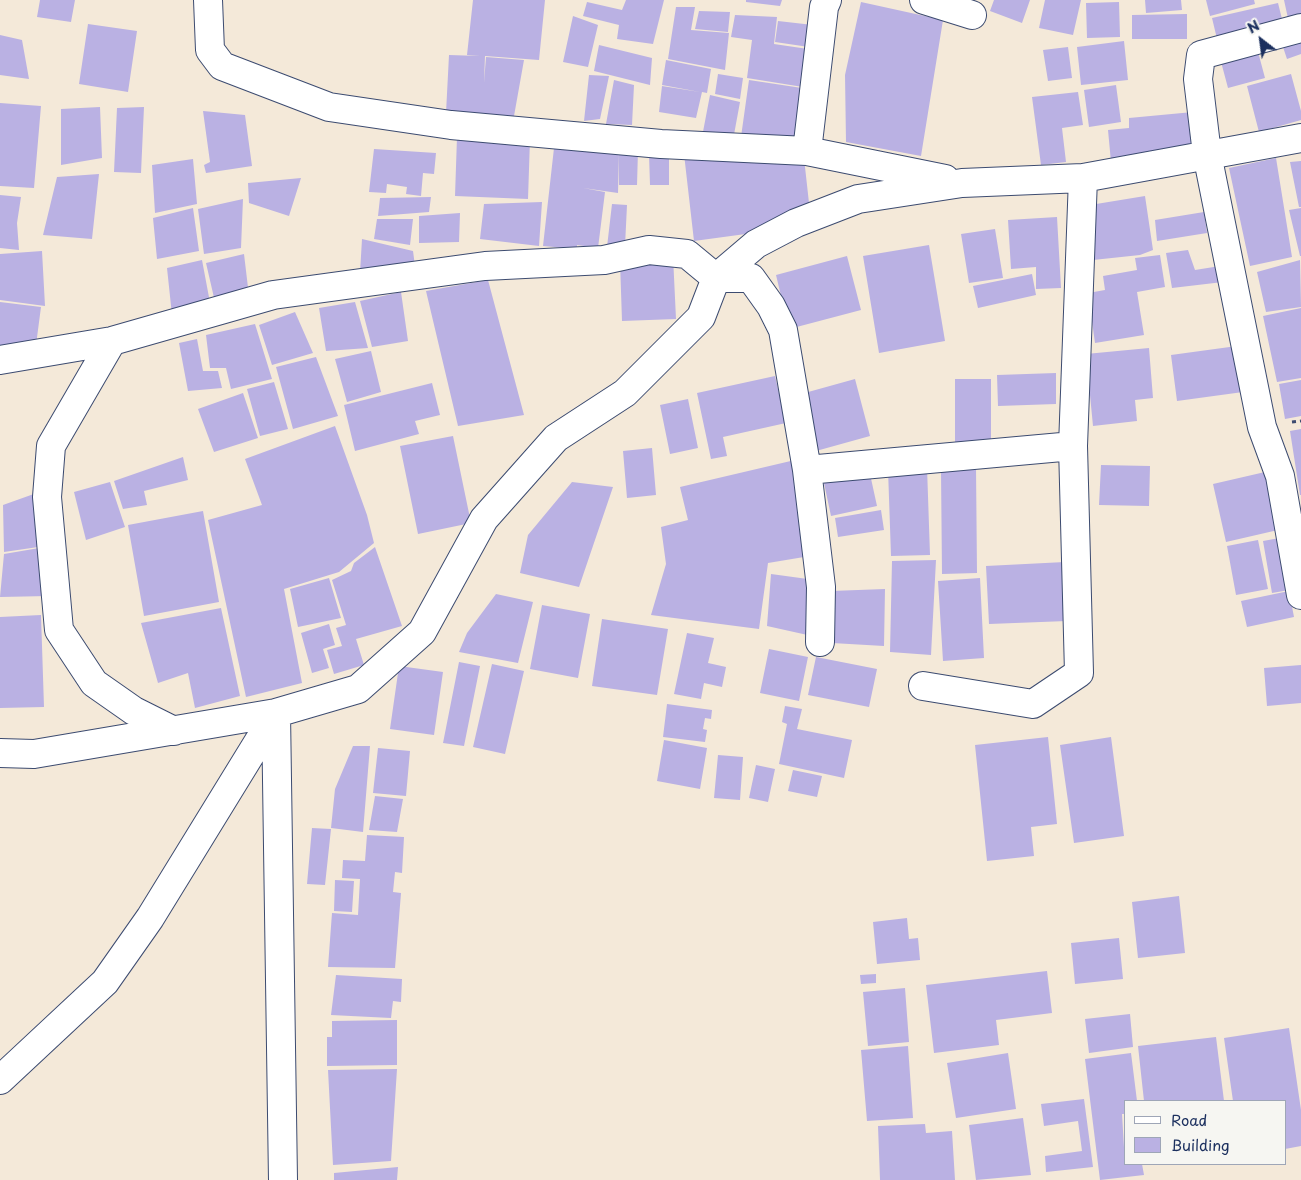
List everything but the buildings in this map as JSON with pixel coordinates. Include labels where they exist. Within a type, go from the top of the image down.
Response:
[{"type":"street","points":[[208,0],[210,50],[222,66],[329,107],[460,126],[660,144],[807,151],[962,183]]},
{"type":"street","points":[[807,151],[824,7],[827,0]]},
{"type":"street","points":[[924,0],[972,15]]},
{"type":"street","points":[[1301,28],[1201,55],[1198,79],[1207,154],[1262,427],[1280,476],[1301,595]]},
{"type":"street","points":[[0,753],[34,754],[276,714],[358,689],[422,632],[484,519],[556,438],[625,393],[701,317],[716,278],[756,244],[796,223],[858,199],[962,183],[1083,178],[1301,138]]},
{"type":"street","points":[[923,686],[1032,704],[1079,673],[1073,446],[1083,178]]},
{"type":"street","points":[[0,360],[112,341],[273,296],[485,266],[604,260],[649,250],[687,254],[716,278],[751,278],[770,306],[783,330],[807,470],[822,587],[820,642]]},
{"type":"street","points":[[112,341],[51,446],[47,497],[60,630],[94,683],[134,711],[174,732]]},
{"type":"street","points":[[807,470],[1073,446]]},
{"type":"street","points":[[0,1080],[105,982],[150,918],[276,714]]},
{"type":"street","points":[[276,714],[283,1180]]}]
